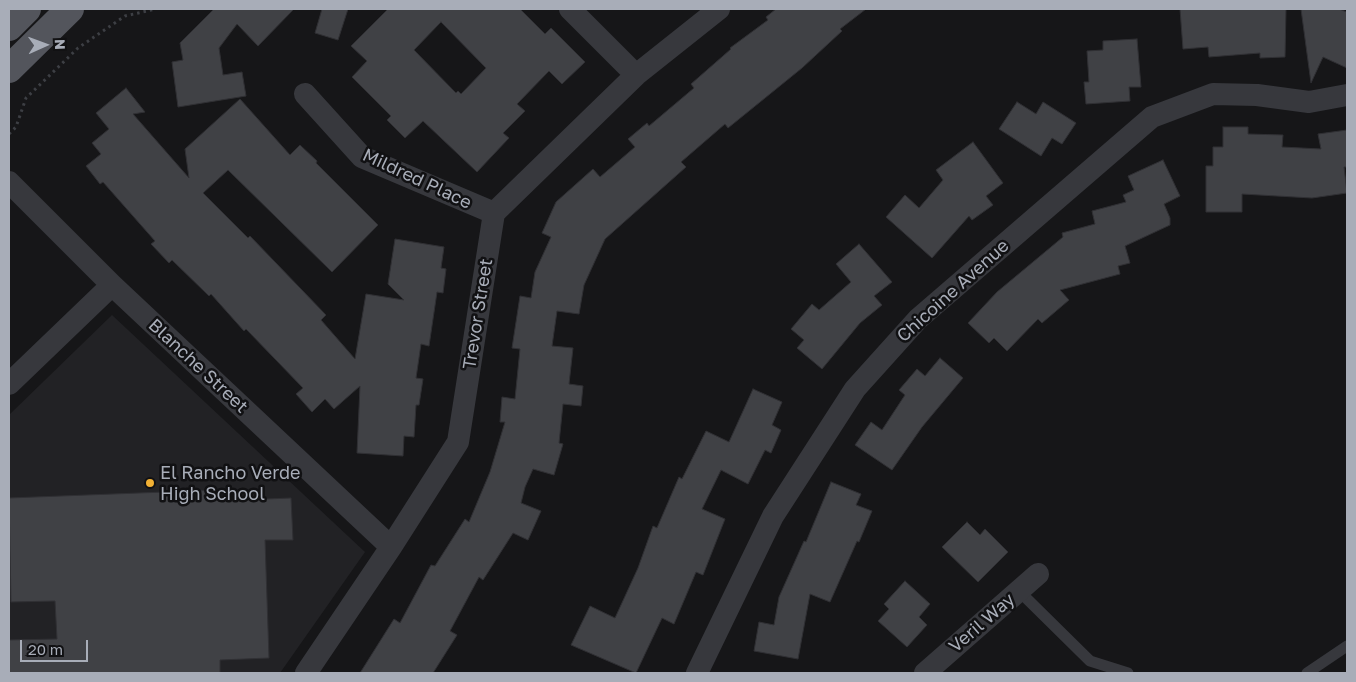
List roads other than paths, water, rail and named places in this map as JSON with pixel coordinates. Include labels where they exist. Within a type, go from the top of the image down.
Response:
[{"type":"main road","points":[[9,27],[27,9]]},
{"type":"main road","points":[[9,69],[70,9]]},
{"type":"street","points":[[570,9],[636,75]]},
{"type":"street","points":[[494,213],[636,75],[719,9]]},
{"type":"street","name":"Mildred Place","points":[[305,94],[362,157],[494,213]]},
{"type":"street","name":"Chicoine Avenue","points":[[697,673],[773,516],[855,389],[918,319],[1152,117],[1213,94],[1258,95],[1309,102],[1347,95]]},
{"type":"street","name":"Blanche Street","points":[[9,182],[112,286],[391,547]]},
{"type":"street","name":"Trevor Street","points":[[306,673],[391,547],[458,442],[494,213]]},
{"type":"street","points":[[9,384],[112,286]]},
{"type":"street","name":"Veril Way","points":[[925,673],[1038,574]]},
{"type":"lane","points":[[1019,591],[1090,661],[1128,673]]},
{"type":"lane","points":[[1307,673],[1347,646]]},
{"type":"place","name":"El Rancho Verde High School","points":[[150,483]]}]
